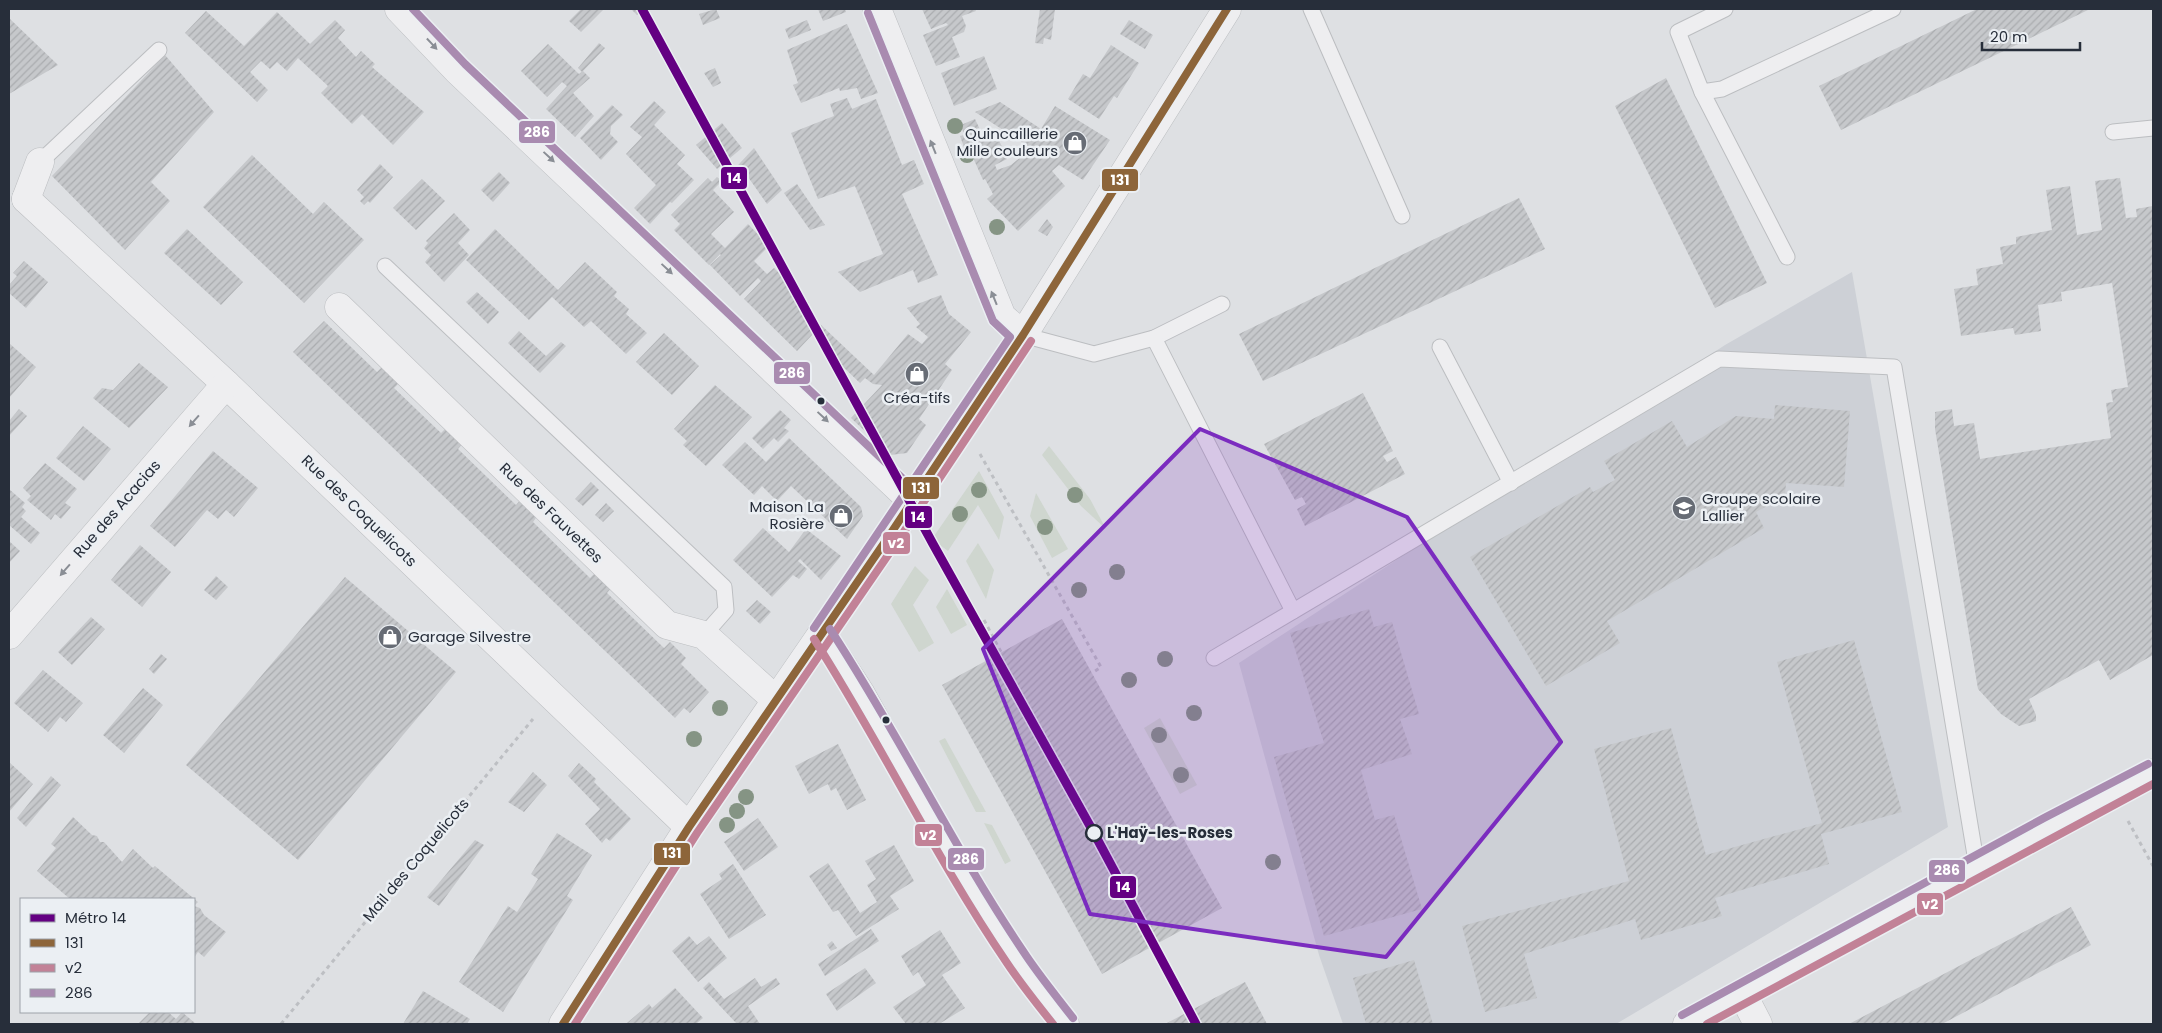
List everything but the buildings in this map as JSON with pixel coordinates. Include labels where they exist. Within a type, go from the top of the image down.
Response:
[{"type":"street","points":[[399,9],[458,71],[912,501]]},
{"type":"street","points":[[877,9],[1002,317],[1023,335]]},
{"type":"street","points":[[563,1024],[689,826],[822,634],[1023,335],[1227,9]]},
{"type":"street","points":[[17,204],[40,162]]},
{"type":"street","name":"Rue des Coquelicots","points":[[17,204],[226,384],[689,826]]},
{"type":"street","name":"Rue des Fauvettes","points":[[339,307],[667,625],[704,635],[776,700]]},
{"type":"street","name":"Rue des Acacias","points":[[9,635],[226,384]]},
{"type":"street","points":[[822,634],[861,694],[935,828],[1015,958],[1065,1024]]},
{"type":"street","points":[[1687,1024],[2153,773]]},
{"type":"street","points":[[1743,994],[1758,1024]]},
{"type":"lane","points":[[1311,9],[1402,216]]},
{"type":"lane","points":[[1725,9],[1678,32],[1702,92],[1787,257]]},
{"type":"lane","points":[[1702,92],[1722,89],[1894,9]]},
{"type":"lane","points":[[40,162],[159,50]]},
{"type":"lane","points":[[2113,132],[2153,128]]},
{"type":"lane","points":[[385,266],[724,587],[726,610],[704,635]]},
{"type":"lane","points":[[1023,335],[1094,354],[1154,338],[1222,304]]},
{"type":"lane","points":[[1154,338],[1293,611]]},
{"type":"lane","points":[[1440,347],[1510,483]]},
{"type":"lane","points":[[1214,658],[1719,360],[1894,367],[1977,867]]},
{"type":"path","points":[[958,432],[971,437],[1101,667],[1092,673]]},
{"type":"path","points":[[984,620],[1002,652]]},
{"type":"path","name":"Mail des Coquelicots","points":[[281,1024],[552,695]]},
{"type":"path","points":[[2112,794],[2153,866]]},
{"type":"highlighted area","points":[[1200,429],[1407,517],[1561,742],[1386,957],[1090,914],[983,649]]},
{"type":"shaded area","name":"Groupe scolaire Lallier","points":[[1852,272],[1948,827],[1616,1024],[1343,1024],[1319,955],[1239,663],[1725,345]]},
{"type":"shaded area","points":[[1049,446],[1090,499],[1106,529],[1081,506],[1042,455]]},
{"type":"shaded area","points":[[979,471],[1004,517],[999,540],[978,505],[948,551],[932,539]]},
{"type":"shaded area","points":[[1036,493],[1068,549],[1052,558],[1030,516]]},
{"type":"shaded area","points":[[978,543],[994,570],[986,599],[966,561]]},
{"type":"shaded area","points":[[915,566],[929,580],[913,605],[934,643],[919,652],[891,604]]},
{"type":"shaded area","points":[[947,589],[967,625],[951,634],[936,607]]},
{"type":"shaded area","points":[[1160,718],[1197,785],[1180,794],[1144,728]]},
{"type":"shaded area","points":[[945,738],[986,812],[976,812],[939,741]]},
{"type":"shaded area","points":[[984,823],[992,825],[1011,861],[1005,864]]},
{"type":"metro line","name":"14","points":[[642,9],[933,544],[1094,833],[1196,1024]]},
{"type":"transit line","name":"286","points":[[413,9],[465,64],[919,494]]},
{"type":"transit line","name":"131","points":[[563,1024],[689,827],[889,536],[1023,335],[1227,9]]},
{"type":"transit line","name":"286","points":[[814,628],[1010,337],[993,321],[868,13]]},
{"type":"transit line","name":"v2","points":[[575,1024],[697,833],[897,542],[1031,341]]},
{"type":"transit line","name":"286","points":[[830,629],[879,709],[997,912],[1035,968],[1073,1018]]},
{"type":"transit line","name":"v2","points":[[814,639],[981,924],[1018,979],[1053,1024]]},
{"type":"transit line","name":"286","points":[[1682,1015],[2044,818],[2148,764]]},
{"type":"transit line","name":"v2","points":[[1707,1024],[2153,784]]},
{"type":"place","name":"Quincaillerie Mille couleurs","points":[[1075,143]]},
{"type":"place","name":"Créa-tifs","points":[[917,374]]},
{"type":"place","name":"Groupe scolaire Lallier","points":[[1684,508]]},
{"type":"place","name":"Maison La Rosière","points":[[841,516]]},
{"type":"place","name":"Garage Silvestre","points":[[390,637]]},
{"type":"place","name":"L'Haÿ-les-Roses","points":[[1094,833]]}]
